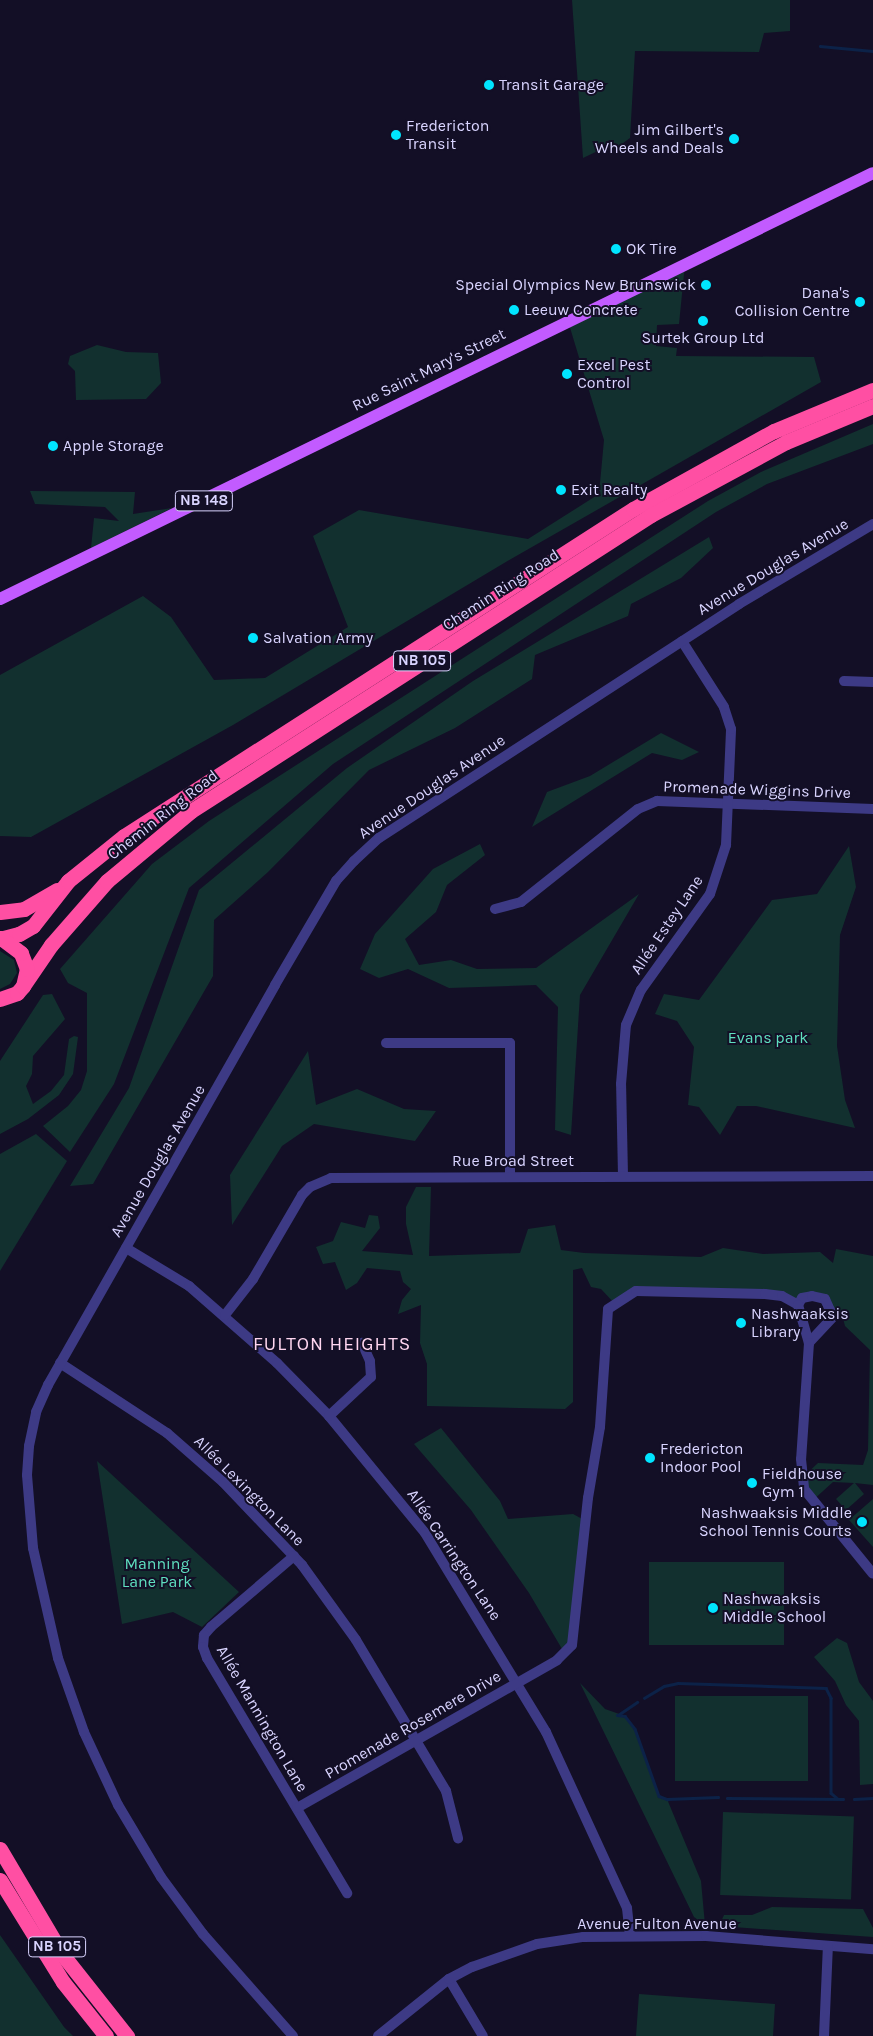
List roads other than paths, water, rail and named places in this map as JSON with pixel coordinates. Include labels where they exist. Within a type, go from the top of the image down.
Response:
[{"type":"highway","name":"Chemin Ring Road","points":[[0,938],[19,934],[34,926],[68,881],[124,836],[633,509],[774,431],[873,390]]},
{"type":"highway","name":"Chemin Ring Road","points":[[3,999],[23,986],[51,945],[107,881],[191,811],[651,515],[786,442],[873,406]]},
{"type":"highway","points":[[0,912],[24,909],[68,881]]},
{"type":"highway","points":[[0,938],[16,947],[25,959],[27,969],[23,986]]},
{"type":"highway","name":"NB 105","points":[[0,1849],[62,1954],[126,2036]]},
{"type":"highway","name":"NB 105","points":[[0,1880],[63,1982],[106,2036]]},
{"type":"main road","name":"Rue Saint Mary's Street","points":[[0,599],[873,173]]},
{"type":"street","name":"Avenue Douglas Avenue","points":[[293,2036],[203,1934],[161,1877],[118,1805],[70,1697],[40,1587],[27,1475],[28,1446],[36,1412],[60,1363],[275,985],[336,881],[354,861],[379,838],[682,641],[872,526]]},
{"type":"street","name":"Allée Estey Lane","points":[[623,1176],[621,1084],[626,1024],[646,983],[710,894],[726,845],[732,742],[729,718],[682,641]]},
{"type":"street","points":[[844,681],[873,682]]},
{"type":"street","name":"Promenade Wiggins Drive","points":[[494,909],[521,902],[648,804],[666,800],[873,809]]},
{"type":"street","points":[[386,1043],[510,1043],[510,1176]]},
{"type":"street","name":"Rue Broad Street","points":[[225,1315],[254,1280],[302,1195],[320,1181],[343,1176],[873,1176]]},
{"type":"street","name":"Allée Carrington Lane","points":[[126,1248],[189,1286],[225,1315],[329,1416],[424,1533],[518,1682],[546,1732],[627,1908],[630,1936]]},
{"type":"street","name":"Promenade Rosemere Drive","points":[[297,1808],[565,1654],[576,1633],[588,1498],[600,1427],[608,1309],[626,1295],[648,1289],[765,1294],[782,1296],[798,1305]]},
{"type":"street","points":[[809,1343],[832,1318],[825,1298],[812,1296],[802,1298],[798,1305],[809,1343],[801,1459],[804,1489],[873,1574]]},
{"type":"street","points":[[329,1416],[370,1377],[370,1361],[362,1344]]},
{"type":"street","name":"Allée Lexington Lane","points":[[60,1363],[167,1432],[223,1482],[294,1556],[356,1640],[446,1790],[458,1838]]},
{"type":"street","name":"Allée Mannington Lane","points":[[294,1556],[211,1627],[204,1635],[203,1647],[207,1658],[347,1893]]},
{"type":"street","name":"Avenue Fulton Avenue","points":[[378,2036],[449,1979],[472,1966],[537,1944],[583,1936],[706,1936],[873,1949]]},
{"type":"street","points":[[824,2036],[828,1946]]},
{"type":"street","points":[[449,1979],[483,2036]]},
{"type":"waterway","points":[[820,46],[873,51]]},
{"type":"waterway","points":[[644,1698],[664,1686],[678,1683],[826,1688],[831,1698],[831,1793],[837,1798]]},
{"type":"waterway","points":[[618,1715],[637,1702]]},
{"type":"waterway","points":[[617,1715],[625,1716],[635,1729],[659,1796],[667,1799],[718,1797]]},
{"type":"waterway","points":[[727,1798],[843,1799]]},
{"type":"waterway","points":[[854,1799],[873,1798]]},
{"type":"place","name":"Transit Garage","points":[[489,85]]},
{"type":"place","name":"Fredericton Transit","points":[[396,135]]},
{"type":"place","name":"Jim Gilbert's Wheels and Deals","points":[[734,139]]},
{"type":"place","name":"OK Tire","points":[[616,249]]},
{"type":"place","name":"Special Olympics New Brunswick","points":[[706,285]]},
{"type":"place","name":"Dana's Collision Centre","points":[[860,302]]},
{"type":"place","name":"Leeuw Concrete","points":[[514,310]]},
{"type":"place","name":"Surtek Group Ltd","points":[[703,321]]},
{"type":"place","name":"Excel Pest Control","points":[[567,374]]},
{"type":"place","name":"Apple Storage","points":[[53,446]]},
{"type":"place","name":"Exit Realty","points":[[561,490]]},
{"type":"place","name":"Salvation Army","points":[[253,638]]},
{"type":"place","name":"Nashwaaksis Library","points":[[741,1323]]},
{"type":"place","name":"Fredericton Indoor Pool","points":[[650,1458]]},
{"type":"place","name":"Fieldhouse Gym 1","points":[[752,1483]]},
{"type":"place","name":"Nashwaaksis Middle School Tennis Courts","points":[[862,1522]]},
{"type":"place","name":"Nashwaaksis Middle School","points":[[713,1608]]},
{"type":"district","name":"FULTON HEIGHTS","points":[[332,1345]]},
{"type":"park label","name":"Evans park","points":[[768,1038]]},
{"type":"park label","name":"Manning Lane Park","points":[[157,1573]]}]
